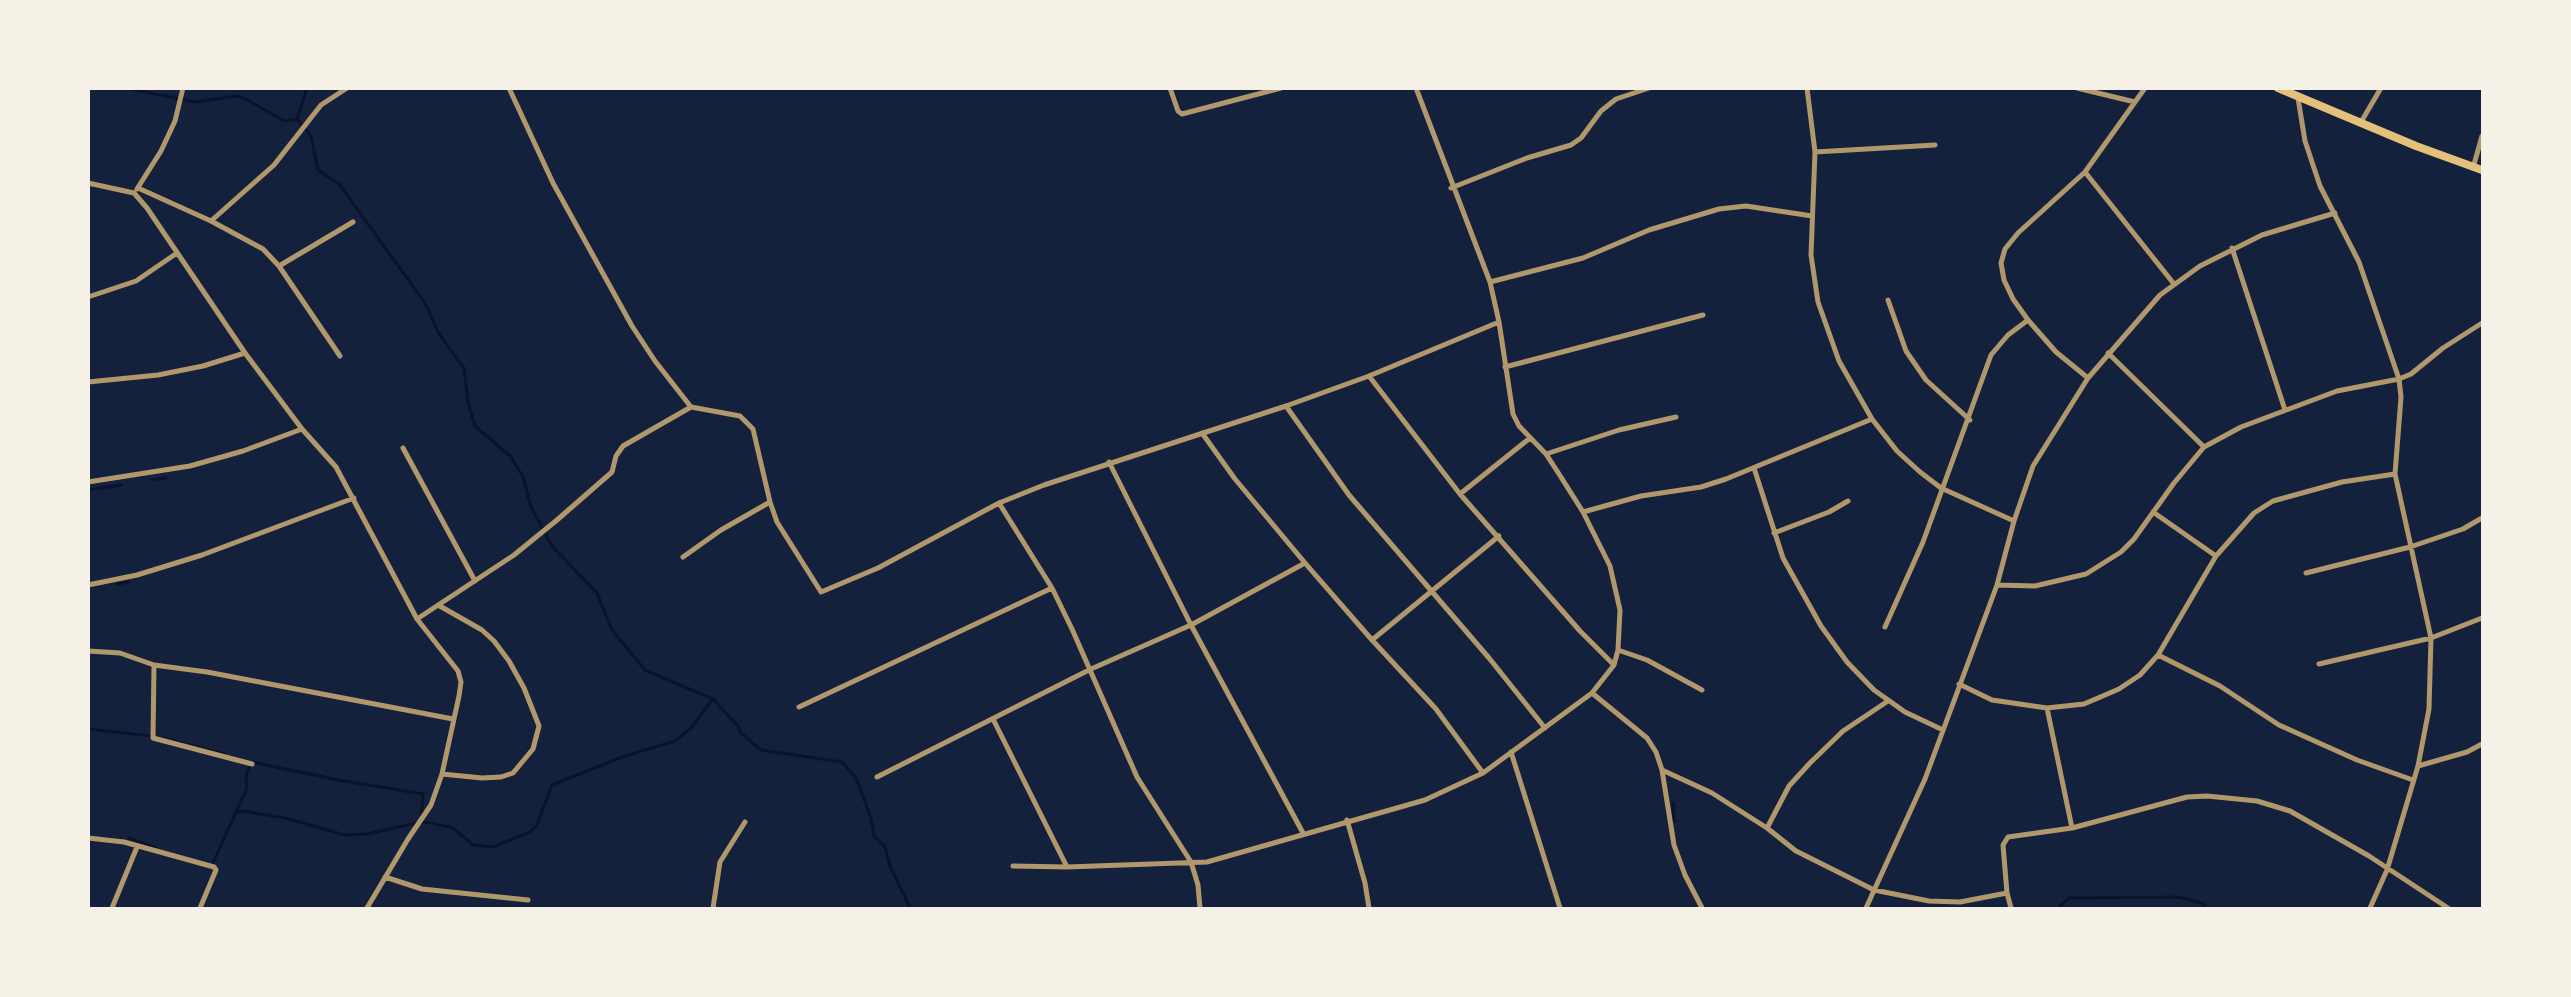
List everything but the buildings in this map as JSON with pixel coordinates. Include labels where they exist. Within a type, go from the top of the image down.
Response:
[{"type":"main road","points":[[2278,88],[2298,98],[2482,170]]},
{"type":"street","points":[[136,191],[161,151],[175,121],[183,88]]},
{"type":"street","points":[[211,221],[274,165],[321,105],[348,88]]},
{"type":"street","points":[[509,88],[553,183],[632,326],[691,407]]},
{"type":"street","points":[[1170,88],[1178,111],[1182,114],[1281,88]]},
{"type":"street","points":[[1013,866],[1067,867],[1221,859],[1347,820],[1425,800],[1483,773],[1592,693],[1614,665],[1618,650],[1620,610],[1610,566],[1583,512],[1546,454],[1519,426],[1513,414],[1499,322],[1490,282],[1451,188],[1416,88]]},
{"type":"street","points":[[1451,188],[1527,158],[1571,146],[1581,138],[1601,111],[1616,99],[1649,88]]},
{"type":"street","points":[[1807,88],[1815,152],[1811,255],[1818,302],[1839,361],[1872,419],[1897,451],[1941,488],[2014,521]]},
{"type":"street","points":[[2077,88],[2135,102]]},
{"type":"street","points":[[2088,378],[2056,352],[2028,320],[2013,299],[2004,280],[2001,263],[2005,249],[2018,233],[2085,172],[2145,88]]},
{"type":"street","points":[[2361,122],[2381,88]]},
{"type":"street","points":[[2298,98],[2305,141],[2320,186],[2359,262],[2399,379],[2401,397],[2395,474],[2431,638],[2429,709],[2418,766],[2387,870],[2370,909]]},
{"type":"street","points":[[2473,168],[2482,136]]},
{"type":"street","points":[[1815,152],[1935,145]]},
{"type":"street","points":[[2085,172],[2174,284]]},
{"type":"street","points":[[88,183],[136,191],[211,221],[249,240],[279,266],[340,356]]},
{"type":"street","points":[[136,191],[244,353],[302,429],[336,467],[417,619],[458,671],[461,682],[442,774],[431,805],[367,909]]},
{"type":"street","points":[[1490,282],[1582,258],[1649,230],[1719,209],[1746,206],[1812,216]]},
{"type":"street","points":[[1866,909],[1925,779],[1997,585],[2014,521],[2033,466],[2088,378],[2108,353],[2174,284],[2232,249],[2262,235],[2335,213]]},
{"type":"street","points":[[279,266],[353,222]]},
{"type":"street","points":[[2232,249],[2285,410]]},
{"type":"street","points":[[88,297],[136,281],[177,253]]},
{"type":"street","points":[[1888,300],[1896,327],[1913,361],[1926,380],[1970,420]]},
{"type":"street","points":[[1505,366],[1703,315]]},
{"type":"street","points":[[1885,627],[1923,542],[1941,488],[1970,420],[1991,355],[2008,335],[2028,320]]},
{"type":"street","points":[[417,619],[514,555],[601,483],[612,472],[616,456],[623,446],[691,407],[740,416],[753,429],[777,522],[818,589],[824,592],[917,549],[999,503],[1109,462],[1286,406],[1369,376],[1499,322]]},
{"type":"street","points":[[1997,585],[2035,586],[2086,574],[2121,552],[2134,539],[2204,447],[2241,427],[2337,391],[2399,379],[2411,374],[2443,348],[2482,323]]},
{"type":"street","points":[[88,382],[158,375],[203,366],[244,353]]},
{"type":"street","points":[[2108,353],[2204,447]]},
{"type":"street","points":[[1369,376],[1460,494],[1580,631],[1614,665]]},
{"type":"street","points":[[1286,406],[1349,495],[1429,591],[1489,658],[1545,728]]},
{"type":"street","points":[[1546,454],[1619,430],[1676,417]]},
{"type":"street","points":[[1583,512],[1641,496],[1701,487],[1754,468],[1872,419]]},
{"type":"street","points":[[88,482],[190,466],[243,451],[302,429]]},
{"type":"street","points":[[1202,433],[1235,479],[1305,563],[1436,709],[1483,773]]},
{"type":"street","points":[[1460,494],[1530,438]]},
{"type":"street","points":[[403,448],[475,581]]},
{"type":"street","points":[[1109,462],[1191,624],[1303,833]]},
{"type":"street","points":[[1754,468],[1782,558],[1821,626],[1847,662],[1888,701],[1942,730]]},
{"type":"street","points":[[1959,684],[1992,700],[2047,708],[2084,704],[2119,689],[2140,675],[2158,655],[2216,556],[2254,513],[2273,501],[2342,482],[2395,474]]},
{"type":"street","points":[[88,585],[137,576],[354,498]]},
{"type":"street","points":[[1774,533],[1829,513],[1848,501]]},
{"type":"street","points":[[683,557],[721,530],[770,502]]},
{"type":"street","points":[[999,503],[1052,588],[1091,669],[1113,729],[1137,777],[1191,862],[1198,885],[1200,909]]},
{"type":"street","points":[[2153,512],[2216,556]]},
{"type":"street","points":[[2306,573],[2410,547],[2463,529],[2482,518]]},
{"type":"street","points":[[1372,640],[1499,536]]},
{"type":"street","points":[[877,777],[1091,669],[1191,624],[1305,563]]},
{"type":"street","points":[[799,707],[1052,588]]},
{"type":"street","points":[[438,605],[482,630],[494,642],[509,661],[524,688],[539,726],[533,749],[513,773],[501,777],[482,778],[442,774]]},
{"type":"street","points":[[2319,664],[2431,638],[2482,618]]},
{"type":"street","points":[[1618,650],[1647,660],[1702,690]]},
{"type":"street","points":[[88,651],[120,653],[154,665],[207,672],[453,719]]},
{"type":"street","points":[[2158,655],[2220,686],[2279,725],[2357,760],[2414,780]]},
{"type":"street","points":[[154,665],[153,738],[252,764]]},
{"type":"street","points":[[1592,693],[1647,738],[1656,752],[1662,770],[1674,845],[1685,875],[1702,909]]},
{"type":"street","points":[[1767,828],[1789,786],[1810,763],[1843,731],[1888,701]]},
{"type":"street","points":[[2047,708],[2072,828]]},
{"type":"street","points":[[993,718],[1067,867]]},
{"type":"street","points":[[2418,766],[2467,752],[2482,744]]},
{"type":"street","points":[[1511,752],[1560,909]]},
{"type":"street","points":[[1662,770],[1712,793],[1767,828],[1796,851],[1874,890],[1929,901],[1960,902],[2007,893]]},
{"type":"street","points":[[2011,909],[2007,893],[2004,840],[2012,836],[2072,828],[2187,797],[2207,796],[2257,801],[2290,811],[2369,856],[2448,909]]},
{"type":"street","points":[[1347,820],[1365,883],[1369,909]]},
{"type":"street","points":[[713,909],[720,862],[745,822]]},
{"type":"street","points":[[88,838],[137,847],[216,868],[200,909]]},
{"type":"street","points":[[112,909],[137,847]]},
{"type":"street","points":[[385,878],[422,889],[528,900]]},
{"type":"waterway","points":[[125,88],[195,102],[237,96],[284,121],[297,119]]},
{"type":"waterway","points":[[297,119],[307,88]]},
{"type":"waterway","points":[[297,119],[311,136],[318,170],[339,184],[425,303],[439,334],[464,368],[468,402],[475,426],[511,457],[523,477],[531,507],[552,546],[597,593],[612,630],[645,670],[713,699],[738,726],[741,733],[761,750],[842,762],[856,778],[871,818],[874,836],[885,847],[890,866],[910,908]]},
{"type":"waterway","points":[[152,480],[166,478]]},
{"type":"waterway","points":[[88,490],[121,485]]},
{"type":"waterway","points":[[117,584],[129,582]]},
{"type":"waterway","points":[[236,813],[243,811],[285,818],[345,835],[368,834],[420,822],[431,823],[453,828],[473,845],[493,847],[530,832],[537,825],[552,785],[625,756],[675,741],[691,728],[712,700]]},
{"type":"waterway","points":[[88,729],[152,736]]},
{"type":"waterway","points":[[162,738],[225,754]]},
{"type":"waterway","points":[[252,762],[338,780],[423,794],[421,819]]},
{"type":"waterway","points":[[212,865],[247,788],[246,776],[251,763]]},
{"type":"waterway","points":[[1673,803],[1674,821]]},
{"type":"waterway","points":[[129,838],[156,848]]},
{"type":"waterway","points":[[2058,908],[2069,898],[2179,897],[2204,904],[2205,908]]}]
